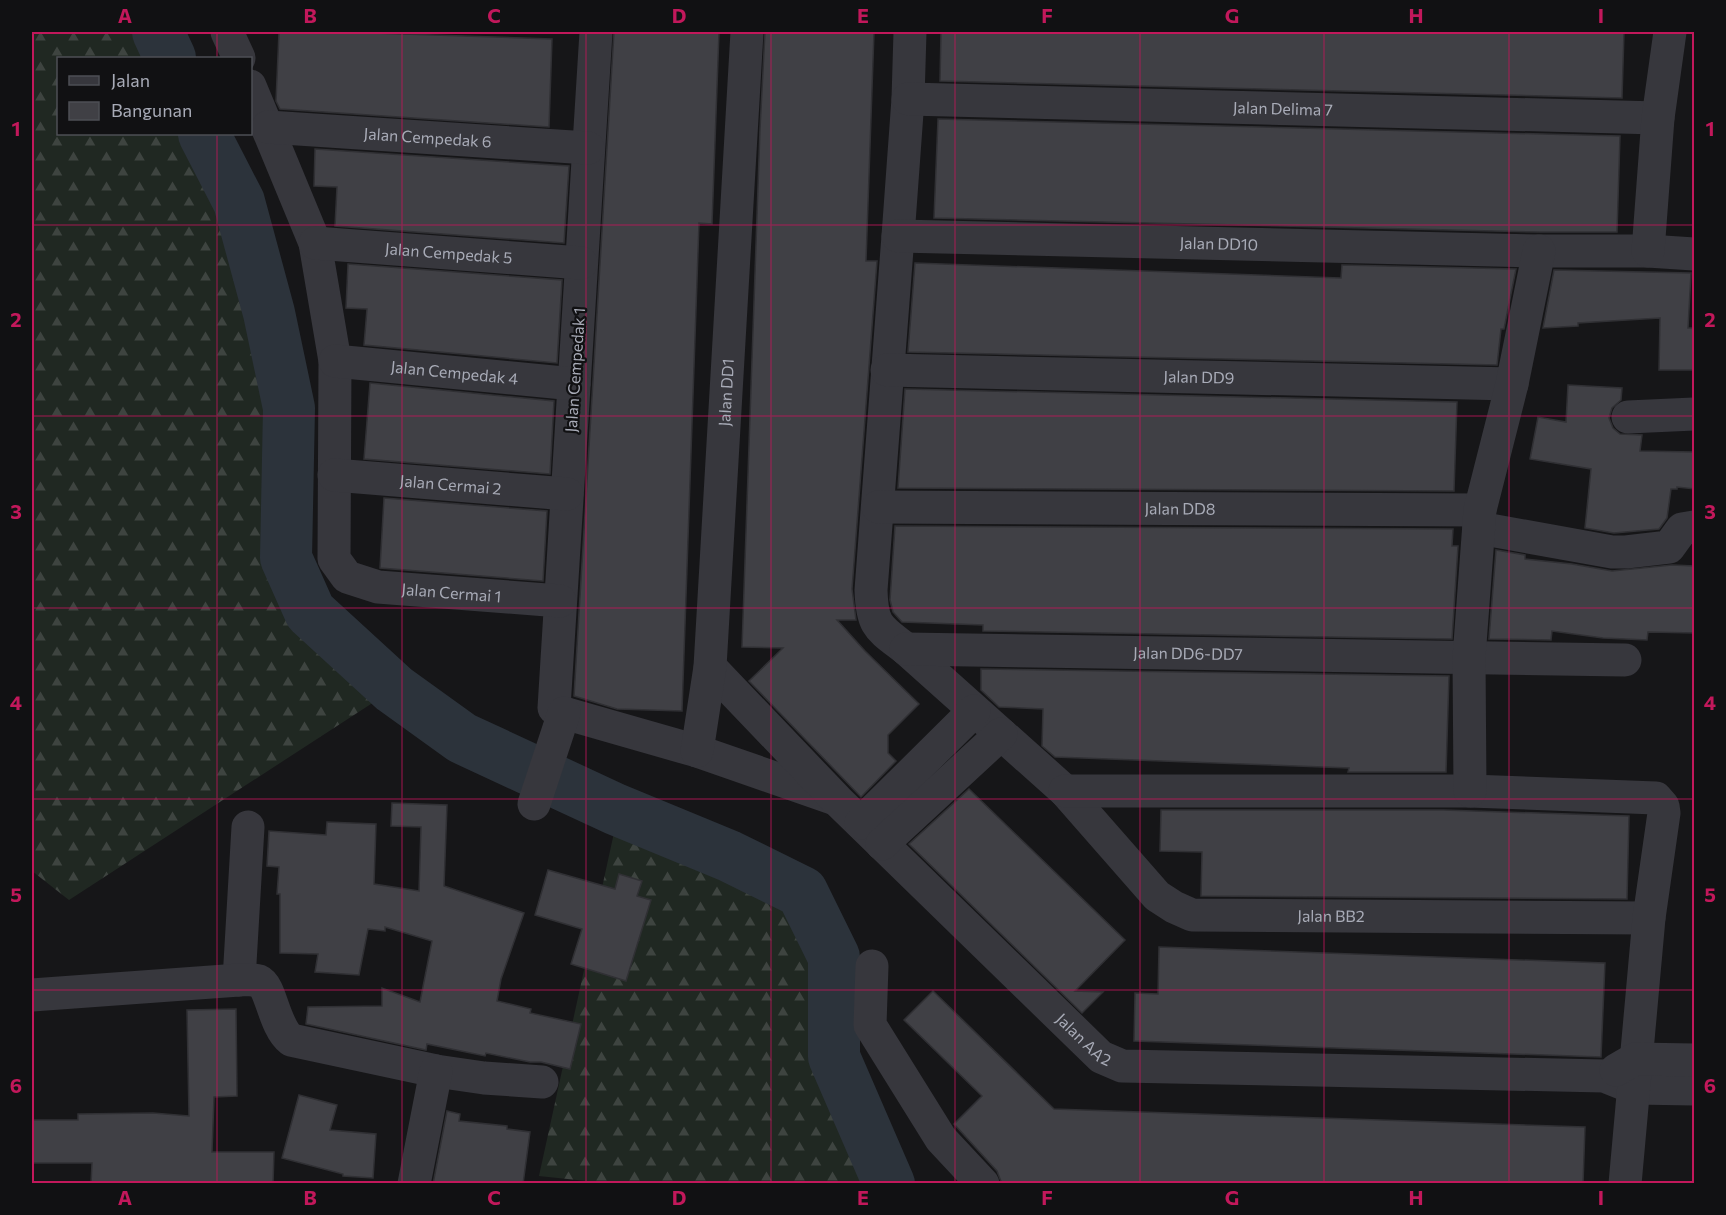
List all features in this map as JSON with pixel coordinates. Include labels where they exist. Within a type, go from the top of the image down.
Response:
[{"type":"street","points":[[227,32],[239,57]]},
{"type":"street","name":"Jalan Cempedak 1","points":[[538,796],[559,718],[560,601],[596,32]]},
{"type":"street","name":"Jalan DD1","points":[[697,751],[710,667],[747,32]]},
{"type":"street","name":"Jalan BB2","points":[[910,32],[908,99],[871,590],[871,613],[879,627],[1065,791],[1157,896],[1192,915],[1649,918]]},
{"type":"street","points":[[1648,251],[1658,118],[1670,32]]},
{"type":"street","points":[[252,91],[315,243],[335,361],[334,475]]},
{"type":"street","name":"Jalan Delima 7","points":[[908,99],[1658,118]]},
{"type":"street","name":"Jalan Cempedak 6","points":[[268,127],[588,148]]},
{"type":"street","name":"Jalan DD10","points":[[898,236],[1539,251],[1648,251],[1695,255]]},
{"type":"street","name":"Jalan Cempedak 5","points":[[315,243],[581,263]]},
{"type":"street","points":[[1470,791],[1469,657],[1480,519],[1528,314],[1539,251]]},
{"type":"street","name":"Jalan Cempedak 4","points":[[335,361],[574,384]]},
{"type":"street","name":"Jalan DD9","points":[[887,370],[1512,384]]},
{"type":"street","points":[[1628,417],[1695,414]]},
{"type":"street","name":"Jalan Cermai 2","points":[[334,475],[567,494]]},
{"type":"street","name":"Jalan Cermai 1","points":[[334,475],[334,559],[347,577],[378,587],[560,601]]},
{"type":"street","name":"Jalan DD8","points":[[878,507],[1480,519],[1612,552],[1669,547],[1682,529],[1695,526]]},
{"type":"street","name":"Jalan DD6-DD7","points":[[906,649],[1625,660]]},
{"type":"street","name":"Jalan AA2","points":[[710,667],[837,800],[1101,1057],[1122,1066],[1624,1074]]},
{"type":"street","points":[[872,834],[974,711]]},
{"type":"street","points":[[559,718],[697,751],[837,800]]},
{"type":"street","points":[[872,834],[1000,734]]},
{"type":"street","points":[[1065,791],[1470,791],[1656,798],[1663,806],[1664,813],[1624,1074],[1625,1184]]},
{"type":"street","points":[[239,980],[248,827]]},
{"type":"street","points":[[872,966],[870,1025],[941,1139],[983,1184]]},
{"type":"street","points":[[32,995],[239,980],[260,981],[265,986],[280,1028],[291,1040],[436,1071],[484,1078],[542,1082]]},
{"type":"street","points":[[1624,1074],[1695,1060]]},
{"type":"street","points":[[414,1184],[436,1071]]},
{"type":"street","points":[[1624,1074],[1695,1089]]},
{"type":"green space","points":[[32,32],[158,32],[170,57],[57,57],[57,135],[206,135],[239,202],[266,301],[289,408],[286,558],[310,612],[394,689],[69,900],[32,871]]},
{"type":"green space","points":[[619,810],[802,892],[834,957],[834,1057],[889,1183],[615,1184],[539,1176]]},
{"type":"building","points":[[279,32],[552,39],[549,127],[280,109],[276,101]]},
{"type":"building","points":[[614,32],[719,32],[712,224],[699,223],[682,711],[617,709],[574,696]]},
{"type":"building","points":[[765,32],[874,32],[866,261],[877,261],[852,589],[856,620],[837,620],[919,704],[888,735],[888,753],[896,761],[861,797],[749,681],[783,648],[742,647]]},
{"type":"building","points":[[941,32],[1624,32],[1622,98],[940,81]]},
{"type":"building","points":[[938,119],[1620,136],[1617,232],[934,218]]},
{"type":"building","points":[[315,149],[569,166],[564,243],[335,226],[337,187],[314,186]]},
{"type":"building","points":[[915,263],[1341,278],[1342,265],[1516,269],[1504,329],[1501,329],[1497,365],[908,352]]},
{"type":"building","points":[[348,264],[562,280],[557,363],[364,345],[367,309],[346,308]]},
{"type":"building","points":[[1554,270],[1691,273],[1688,328],[1695,328],[1695,370],[1659,370],[1660,318],[1578,323],[1578,326],[1543,328]]},
{"type":"building","points":[[370,383],[554,401],[550,474],[364,459]]},
{"type":"building","points":[[1568,385],[1622,388],[1621,400],[1612,408],[1609,418],[1613,428],[1620,434],[1642,435],[1640,451],[1695,452],[1695,489],[1677,487],[1677,489],[1671,489],[1667,518],[1659,529],[1614,533],[1585,528],[1591,469],[1530,459],[1538,417],[1566,422]]},
{"type":"building","points":[[905,389],[1457,402],[1454,491],[898,488]]},
{"type":"building","points":[[384,498],[547,511],[543,581],[380,568]]},
{"type":"building","points":[[895,526],[1453,529],[1452,546],[1458,546],[1452,639],[983,631],[983,625],[902,622],[893,612],[890,600]]},
{"type":"building","points":[[1496,550],[1525,555],[1525,559],[1612,571],[1672,565],[1695,566],[1695,633],[1648,632],[1647,640],[1603,638],[1552,631],[1551,640],[1489,639]]},
{"type":"building","points":[[981,669],[1449,676],[1446,772],[1348,772],[1349,768],[1055,757],[1042,746],[1043,709],[999,707],[981,690]]},
{"type":"building","points":[[969,789],[1125,940],[1075,991],[1103,992],[1082,1013],[909,844]]},
{"type":"building","points":[[392,803],[447,805],[444,886],[524,913],[501,979],[497,1001],[531,1009],[530,1013],[581,1024],[570,1069],[541,1062],[486,1053],[485,1056],[427,1044],[426,1050],[306,1024],[308,1007],[382,1006],[382,988],[420,1002],[432,941],[385,927],[385,931],[368,929],[359,975],[315,972],[318,954],[280,953],[280,894],[277,894],[279,867],[267,866],[269,831],[326,835],[327,822],[376,824],[374,884],[419,891],[421,827],[391,826]]},
{"type":"building","points":[[1161,810],[1444,810],[1629,816],[1627,899],[1201,896],[1202,852],[1160,851]]},
{"type":"building","points":[[548,870],[615,889],[619,874],[642,881],[637,896],[651,900],[626,981],[571,964],[582,929],[535,915]]},
{"type":"building","points":[[1159,947],[1605,963],[1601,1057],[1134,1041],[1135,993],[1158,994]]},
{"type":"building","points":[[933,991],[1054,1109],[1585,1127],[1583,1184],[1002,1184],[997,1171],[954,1124],[982,1096],[904,1020]]},
{"type":"building","points":[[236,1009],[237,1096],[214,1097],[212,1152],[274,1152],[273,1184],[91,1184],[92,1163],[32,1163],[32,1120],[78,1120],[78,1114],[153,1113],[189,1116],[187,1010]]},
{"type":"building","points":[[299,1095],[337,1105],[330,1130],[376,1134],[373,1178],[343,1176],[343,1174],[282,1158]]},
{"type":"building","points":[[447,1111],[460,1114],[459,1121],[507,1126],[507,1129],[530,1132],[523,1184],[433,1184]]},
{"type":"waterway","points":[[158,32],[170,57]]},
{"type":"waterway","points":[[205,135],[239,202],[269,313],[289,408],[286,558],[310,612],[394,689],[462,738],[615,809],[729,856],[802,892],[834,957],[834,1057],[889,1184]]}]
